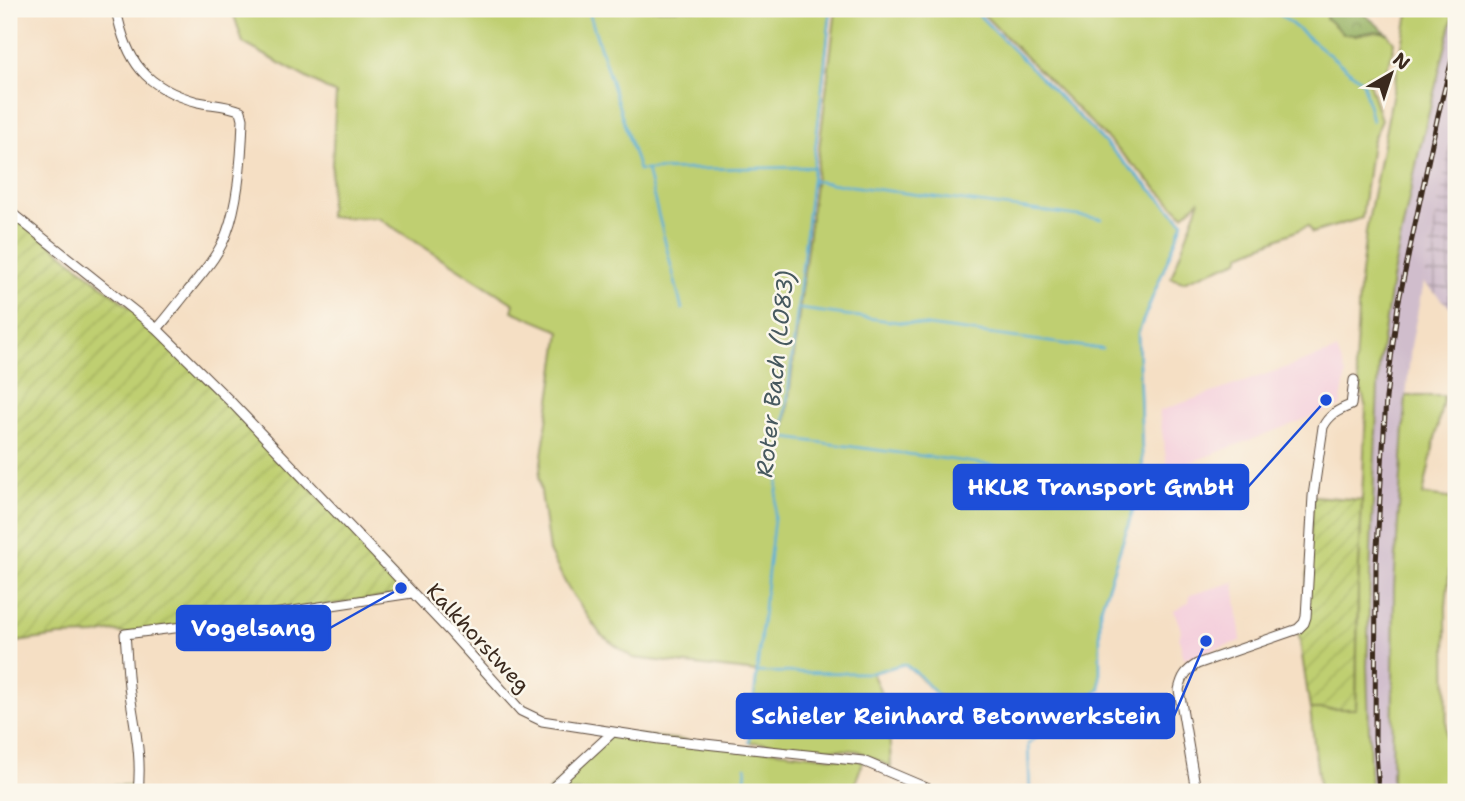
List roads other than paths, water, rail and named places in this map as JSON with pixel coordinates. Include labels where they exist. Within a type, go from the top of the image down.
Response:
[{"type":"street","points":[[116,9],[128,53],[148,77],[173,95],[241,111],[243,119],[237,190],[228,232],[210,263],[157,328]]},
{"type":"street","name":"Kalkhorstweg","points":[[9,211],[157,328],[451,633],[521,711],[542,722],[659,739],[863,761],[936,792]]},
{"type":"street","points":[[1194,792],[1179,690],[1181,679],[1197,664],[1298,629],[1304,623],[1313,496],[1323,428],[1333,414],[1351,405],[1354,380]]},
{"type":"street","points":[[138,792],[141,771],[125,634],[412,593]]},
{"type":"street","points":[[548,792],[613,732]]},
{"type":"waterway","points":[[588,9],[639,170],[813,167]]},
{"type":"waterway","name":"Roter Bach (L083)","points":[[749,742],[831,9]]},
{"type":"waterway","points":[[973,9],[1183,222],[1138,333],[1143,480],[1100,611],[1100,689],[1028,744],[1030,792]]},
{"type":"waterway","points":[[1273,9],[1363,82],[1372,121]]},
{"type":"waterway","points":[[647,170],[682,309]]},
{"type":"waterway","points":[[814,181],[1102,219]]},
{"type":"waterway","points":[[800,309],[1102,349]]},
{"type":"waterway","points":[[786,438],[1098,479]]},
{"type":"waterway","points":[[757,672],[871,673],[904,664],[955,710],[1032,717]]},
{"type":"waterway","name":"Roter Bach (L083)","points":[[744,792],[746,767]]},
{"type":"railway","points":[[1379,792],[1375,738],[1376,564],[1386,398],[1398,305],[1456,43]]},
{"type":"place","name":"HKLR Transport GmbH","points":[[1326,400]]},
{"type":"place","name":"Vogelsang","points":[[401,588]]},
{"type":"place","name":"Schieler Reinhard Betonwerkstein","points":[[1206,641]]}]
